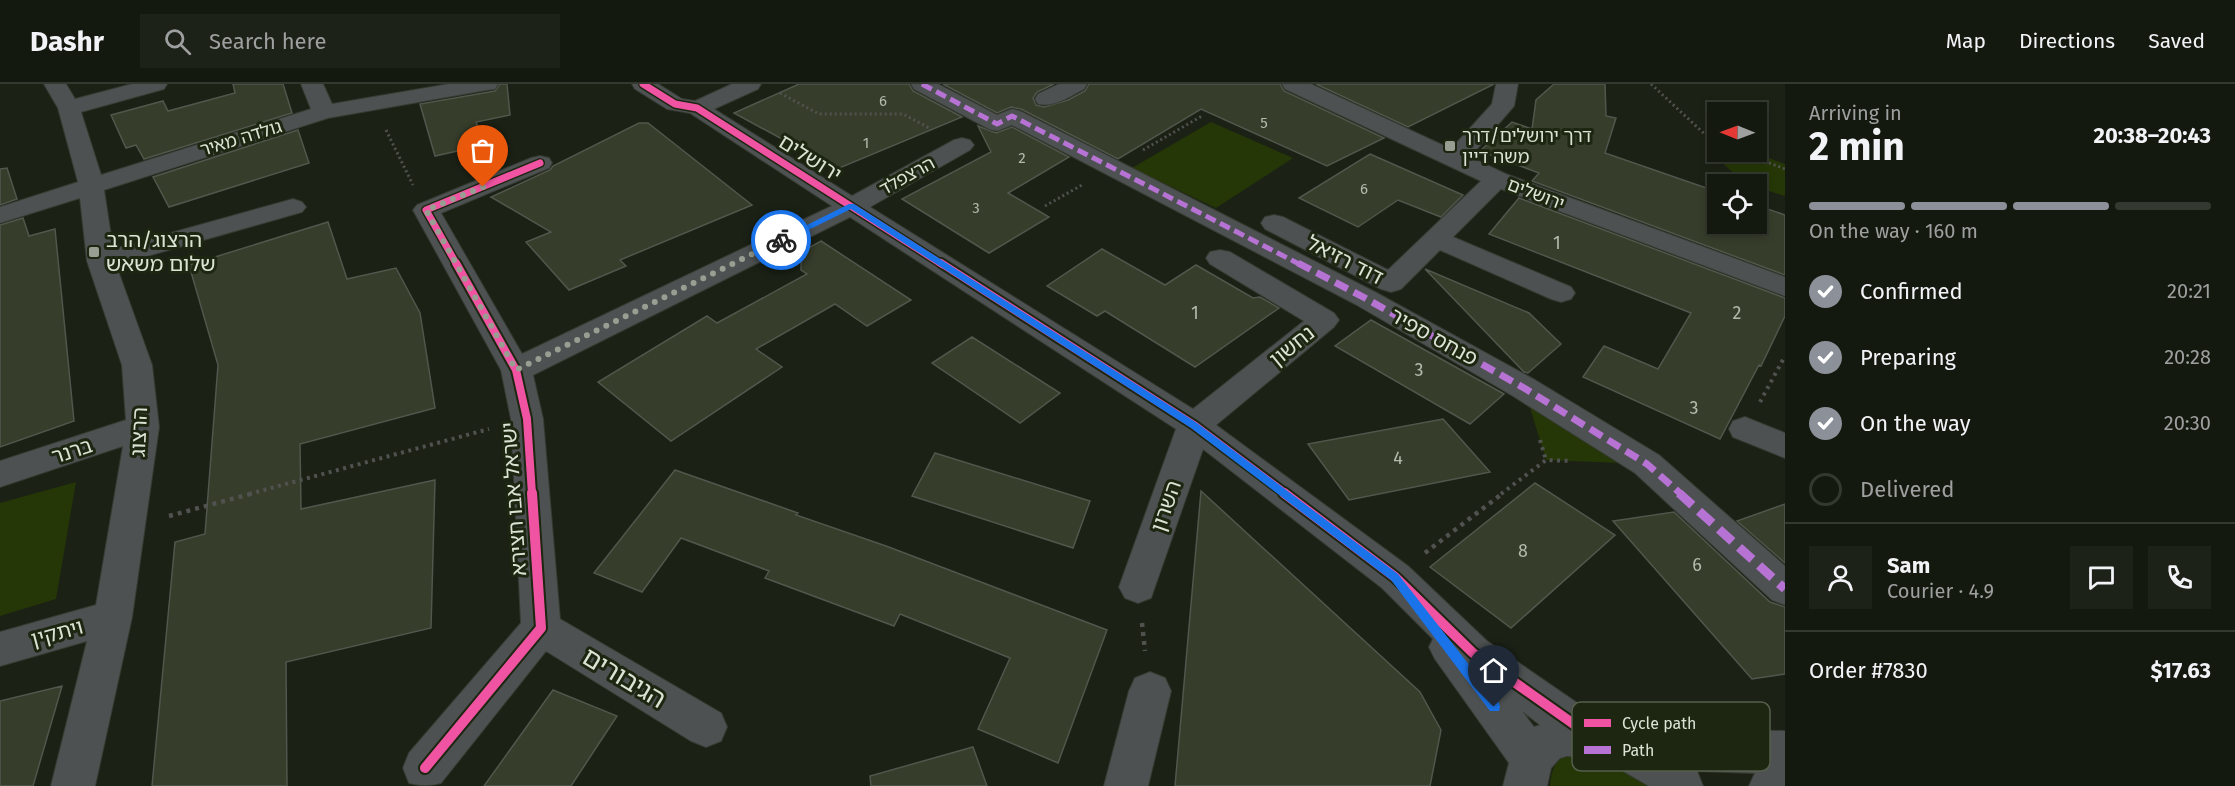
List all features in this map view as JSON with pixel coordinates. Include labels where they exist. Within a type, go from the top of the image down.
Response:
[{"type":"street","name":"הרצוג","points":[[55,84],[69,108],[91,184],[101,261],[137,365],[143,427],[113,617],[73,786]]},
{"type":"street","points":[[69,108],[156,84]]},
{"type":"street","points":[[312,84],[324,112]]},
{"type":"street","name":"גולדה מאיר","points":[[0,215],[91,184],[324,112],[487,84]]},
{"type":"street","name":"ירושלים","points":[[643,84],[675,104],[697,108],[1194,425],[1395,577],[1473,652],[1572,718]]},
{"type":"street","name":"ירושלים","points":[[672,84],[694,99],[697,108]]},
{"type":"street","points":[[697,108],[750,84]]},
{"type":"street","name":"פנחס ספיר","points":[[922,84],[997,124],[1012,116],[1114,167],[1365,298],[1524,388],[1647,464],[1785,589]]},
{"type":"street","points":[[1046,99],[1076,84]]},
{"type":"street","name":"ירושלים","points":[[1293,84],[1497,179],[1785,287]]},
{"type":"street","points":[[1454,160],[1503,106],[1507,84]]},
{"type":"street","name":"הרצפלד","points":[[852,206],[962,145]]},
{"type":"street","points":[[426,210],[540,163]]},
{"type":"street","name":"דוד רזיאל","points":[[1274,223],[1391,283],[1497,179]]},
{"type":"street","points":[[516,370],[852,206]]},
{"type":"street","points":[[101,261],[293,207]]},
{"type":"street","name":"ישראל אבו חצירא","points":[[426,210],[516,370],[527,419],[541,628]]},
{"type":"street","points":[[1436,239],[1561,293]]},
{"type":"street","name":"נחשון","points":[[1194,425],[1324,320],[1220,258]]},
{"type":"street","name":"השרון","points":[[1138,586],[1194,425]]},
{"type":"street","name":"ברנר","points":[[0,474],[143,427]]},
{"type":"street","points":[[1745,429],[1785,446]]},
{"type":"street","name":"ירושלים","points":[[1395,577],[1528,772]]},
{"type":"street","name":"ויתקין","points":[[0,649],[113,617]]},
{"type":"street","points":[[425,768],[541,628]]},
{"type":"street","name":"הגיבורים","points":[[541,628],[706,727]]},
{"type":"street","points":[[1126,786],[1150,691]]},
{"type":"street","points":[[1528,772],[1545,744],[1566,736],[1572,737]]},
{"type":"street","name":"ירושלים","points":[[1662,771],[1681,786]]},
{"type":"street","points":[[1771,786],[1785,773]]},
{"type":"path","points":[[1651,84],[1707,136]]},
{"type":"path","points":[[774,89],[819,114],[903,114],[962,145]]},
{"type":"path","points":[[374,105],[426,210]]},
{"type":"path","points":[[1767,162],[1785,169]]},
{"type":"path","points":[[1745,429],[1785,356]]},
{"type":"path","points":[[128,527],[527,419]]},
{"type":"path","points":[[1395,577],[1546,460],[1580,461]]},
{"type":"path","points":[[1138,586],[1150,691]]},
{"type":"green space","points":[[1211,122],[1293,158],[1216,208],[1132,168]]},
{"type":"green space","points":[[1767,157],[1785,164],[1785,196],[1767,190],[1767,174],[1736,174],[1722,162],[1767,162]]},
{"type":"green space","points":[[1524,388],[1647,464],[1546,460]]},
{"type":"green space","points":[[76,482],[56,599],[0,616],[0,503]]},
{"type":"green space","points":[[1572,753],[1572,771],[1636,771],[1666,786],[1550,786],[1551,776],[1557,762]]},
{"type":"building","points":[[233,84],[283,84],[292,113],[144,159],[136,145],[126,148],[111,115],[163,101],[168,111],[235,93]]},
{"type":"building","points":[[500,84],[507,84],[510,115],[476,122],[484,145],[435,156],[420,104],[495,91]]},
{"type":"building","points":[[799,84],[909,84],[913,91],[962,117],[837,169],[734,113]]},
{"type":"building","points":[[943,84],[1054,84],[1037,92],[1033,98],[1036,105],[1044,107],[1068,100],[1085,91],[1089,84],[1280,84],[1284,91],[1384,138],[1327,166],[1201,109],[1118,159],[1021,109],[1011,107],[997,113]]},
{"type":"building","points":[[1316,84],[1494,84],[1408,127]]},
{"type":"building","points":[[1554,84],[1605,84],[1606,116],[1616,118],[1605,153],[1707,188],[1707,234],[1767,234],[1767,209],[1785,215],[1785,275],[1532,181],[1539,173],[1480,151],[1512,122],[1532,129],[1536,100]]},
{"type":"building","points":[[639,123],[648,123],[752,205],[620,260],[626,266],[569,290],[526,242],[551,232],[491,197],[550,170],[553,166]]},
{"type":"building","points":[[978,126],[996,133],[1012,127],[1069,157],[1008,193],[1049,217],[989,253],[902,199],[991,152]]},
{"type":"building","points":[[298,130],[309,163],[169,207],[153,177]]},
{"type":"building","points":[[1370,154],[1463,195],[1441,217],[1398,200],[1358,227],[1299,198]]},
{"type":"building","points":[[7,168],[17,199],[0,205],[0,169]]},
{"type":"building","points":[[1519,198],[1785,298],[1785,316],[1761,366],[1759,365],[1720,439],[1583,377],[1604,346],[1658,369],[1691,313],[1489,234]]},
{"type":"building","points":[[23,218],[29,236],[55,229],[74,421],[0,447],[0,225]]},
{"type":"building","points":[[328,222],[347,279],[396,268],[420,313],[435,408],[300,444],[301,509],[435,480],[431,628],[286,662],[287,786],[152,786],[175,542],[205,534],[218,365],[189,265]]},
{"type":"building","points":[[821,241],[911,300],[867,326],[835,304],[756,349],[782,367],[671,441],[598,382],[707,316],[717,323],[807,274],[801,270],[801,252]]},
{"type":"building","points":[[1102,249],[1165,285],[1196,265],[1253,298],[1260,297],[1279,308],[1195,367],[1105,311],[1097,316],[1047,286]]},
{"type":"building","points":[[1425,269],[1529,313],[1561,344],[1528,373],[1524,372]]},
{"type":"building","points":[[1371,320],[1504,394],[1470,424],[1335,346]]},
{"type":"building","points":[[972,337],[1060,393],[1020,423],[932,363]]},
{"type":"building","points":[[1443,419],[1490,472],[1349,500],[1308,444]]},
{"type":"building","points":[[935,453],[1090,501],[1073,548],[912,496]]},
{"type":"building","points":[[675,470],[798,513],[796,515],[886,546],[1107,630],[1058,763],[978,729],[1010,658],[900,614],[894,626],[765,578],[769,571],[681,538],[642,592],[594,573]]},
{"type":"building","points":[[1535,483],[1615,535],[1511,628],[1430,567]]},
{"type":"building","points":[[1201,491],[1420,692],[1441,730],[1430,786],[1175,786]]},
{"type":"building","points":[[1785,504],[1785,563],[1737,521]]},
{"type":"building","points":[[1674,512],[1770,602],[1785,607],[1785,674],[1752,679],[1613,521]]},
{"type":"building","points":[[62,686],[33,786],[0,786],[0,701]]},
{"type":"building","points":[[553,690],[617,716],[571,786],[484,786]]},
{"type":"building","points":[[973,747],[987,786],[871,786],[870,776]]},
{"type":"marked path","points":[[922,84],[997,124],[1012,116],[1365,298],[1524,388],[1647,464],[1785,589]]},
{"type":"cycle path","points":[[643,84],[675,104],[697,108],[1194,425],[1395,577],[1473,653],[1572,723]]},
{"type":"cycle path","points":[[425,768],[541,628],[527,419],[516,370],[426,210],[540,163]]},
{"type":"way so far","points":[[483,187],[426,210],[516,370],[781,240]]},
{"type":"place","name":"דרך ירושלים/דרך משה דיין","points":[[1450,146]]},
{"type":"place","name":"הרצוג/הרב שלום משאש","points":[[94,252]]},
{"type":"route","points":[[781,240],[852,206],[1194,425],[1395,577],[1494,707]]}]
